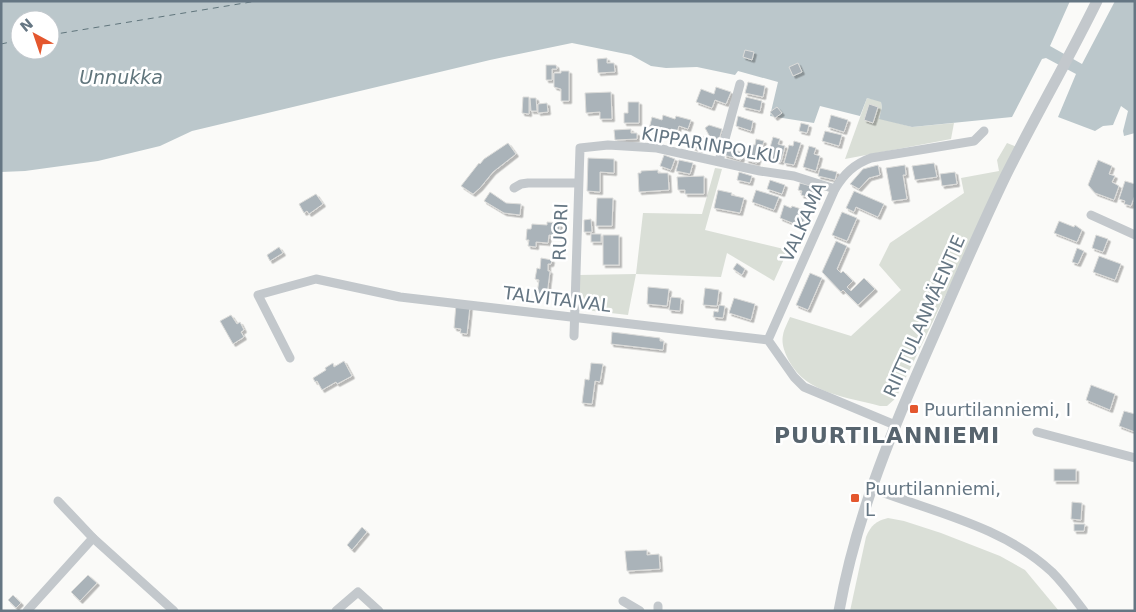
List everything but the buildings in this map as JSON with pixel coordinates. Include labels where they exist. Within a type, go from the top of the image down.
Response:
[{"type":"street","name":"RIITTULANMÄENTIE","points":[[839,611],[846,570],[871,488],[895,425],[960,276],[1007,175],[1097,1]]},
{"type":"street","points":[[718,161],[740,84]]},
{"type":"street","name":"VALKAMA","points":[[768,340],[834,189],[849,170],[858,162],[870,158],[974,141],[984,131]]},
{"type":"street","name":"KIPPARINPOLKU","points":[[580,148],[608,145],[657,148],[760,171],[794,176],[834,189]]},
{"type":"street","name":"RUORI","points":[[574,336],[580,148]]},
{"type":"street","points":[[514,188],[528,183],[578,183]]},
{"type":"street","points":[[1091,215],[1135,235]]},
{"type":"street","name":"TALVITAIVAL","points":[[290,358],[258,295],[316,279],[400,297],[768,340]]},
{"type":"street","points":[[768,340],[794,377],[804,387],[895,425]]},
{"type":"street","points":[[1037,432],[1135,458]]},
{"type":"street","points":[[871,488],[984,529],[1014,544],[1054,574],[1084,611]]},
{"type":"street","points":[[58,501],[93,538],[174,611]]},
{"type":"street","points":[[27,611],[93,538]]},
{"type":"street","points":[[336,611],[358,592],[379,611]]},
{"type":"street","points":[[623,601],[640,611]]},
{"type":"shaded area","points":[[867,98],[881,101],[882,107],[879,118],[912,127],[954,123],[951,139],[845,159]]},
{"type":"shaded area","points":[[1007,143],[1017,147],[896,398],[887,406],[880,406],[841,397],[806,381],[789,361],[784,348],[783,335],[790,317],[851,336],[901,290],[879,265],[890,243],[964,193],[961,178],[999,171],[997,160]]},
{"type":"shaded area","points":[[715,168],[722,169],[705,230],[788,250],[774,281],[727,253],[721,277],[636,274],[643,213],[702,214]]},
{"type":"shaded area","points":[[636,274],[628,315],[585,310],[580,303],[579,275]]},
{"type":"shaded area","points":[[888,518],[941,533],[1000,556],[1025,570],[1059,611],[850,611],[866,537],[874,524]]},
{"type":"water","name":"Unnukka","points":[[1,1],[1070,1],[1050,46],[1082,64],[1115,1],[1135,1],[1135,133],[1124,136],[1123,131],[1128,111],[1121,106],[1113,125],[1103,126],[1095,131],[1058,117],[1076,74],[1046,58],[1042,59],[1012,117],[912,127],[879,119],[882,107],[881,102],[867,98],[860,116],[820,106],[814,123],[770,116],[778,82],[738,71],[735,75],[697,67],[666,68],[651,66],[631,55],[572,43],[490,60],[192,131],[160,146],[98,161],[25,171],[1,172]]},
{"type":"ferry route","points":[[60,33],[257,1]]},
{"type":"ferry route","points":[[1,44],[10,42]]},
{"type":"place","name":"Puurtilanniemi, I","points":[[914,409]]},
{"type":"place","name":"Puurtilanniemi, L","points":[[855,498]]},
{"type":"district","name":"PUURTILANNIEMI","points":[[887,435]]}]
